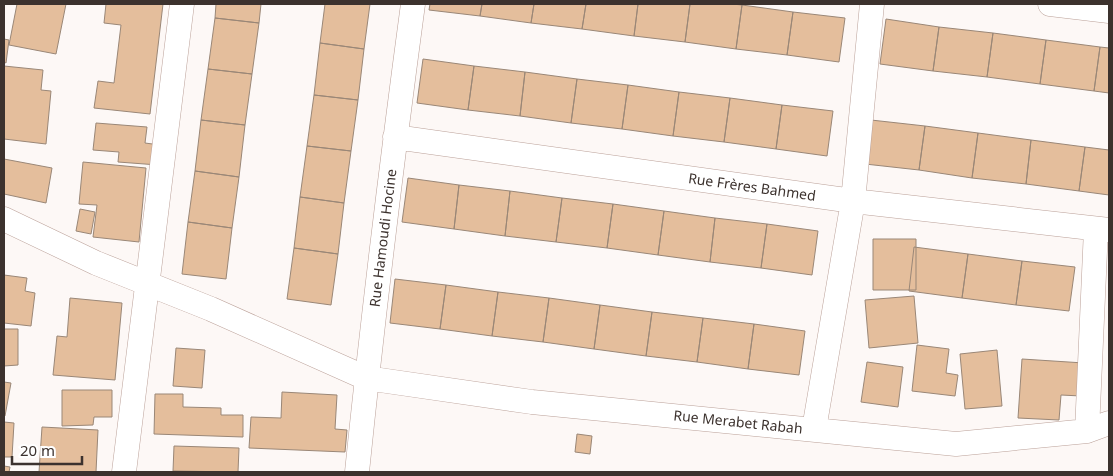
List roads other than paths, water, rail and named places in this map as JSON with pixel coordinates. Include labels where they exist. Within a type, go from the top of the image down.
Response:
[{"type":"street","points":[[124,472],[182,4]]},
{"type":"street","name":"Rue Hamoudi Hocine","points":[[357,472],[366,378],[413,4]]},
{"type":"street","points":[[814,429],[853,201],[872,4]]},
{"type":"street","points":[[1050,4],[1109,11]]},
{"type":"street","name":"Rue Frères Bahmed","points":[[395,137],[853,201],[1103,229]]},
{"type":"street","name":"Rue Merabet Rabah","points":[[4,219],[96,263],[211,309],[366,378],[532,402],[956,444],[1098,427]]},
{"type":"street","points":[[1098,427],[1103,229]]}]
